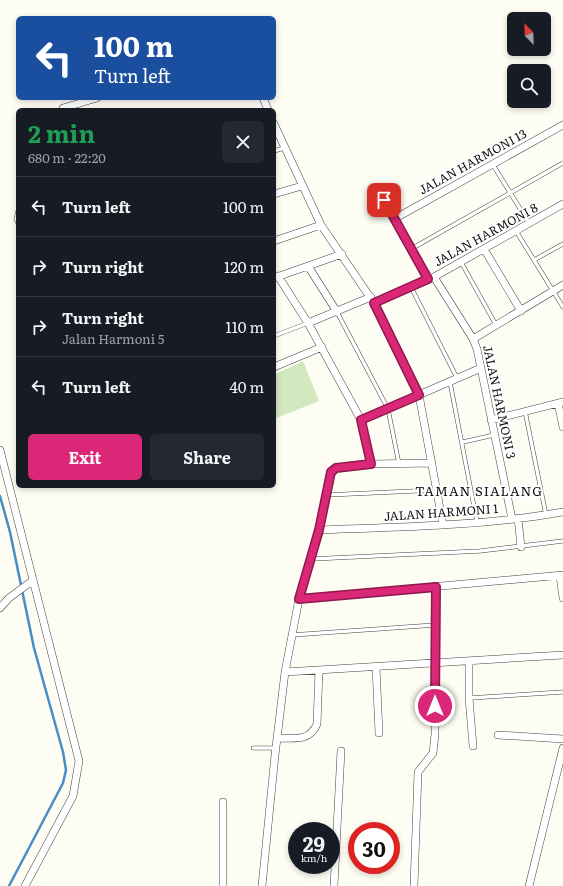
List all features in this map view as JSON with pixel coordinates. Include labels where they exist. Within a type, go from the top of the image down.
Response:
[{"type":"street","points":[[65,108],[91,100]]},
{"type":"street","name":"JALAN HARMONI 13","points":[[394,219],[563,125]]},
{"type":"street","points":[[276,128],[321,225],[372,300],[419,395],[443,525]]},
{"type":"street","points":[[276,193],[302,186]]},
{"type":"street","name":"JALAN HARMONI 3","points":[[384,200],[411,249],[473,339],[481,368],[494,435],[522,547]]},
{"type":"street","name":"JALAN HARMONI 8","points":[[308,323],[411,287],[431,278],[563,204]]},
{"type":"street","points":[[276,240],[321,225]]},
{"type":"street","points":[[484,249],[521,311]]},
{"type":"street","points":[[342,254],[276,277],[308,323],[361,420],[371,464]]},
{"type":"street","points":[[308,266],[337,312]]},
{"type":"street","points":[[473,339],[497,326],[563,285]]},
{"type":"street","points":[[276,366],[322,347]]},
{"type":"street","points":[[361,420],[481,368]]},
{"type":"street","points":[[491,420],[560,403],[563,427]]},
{"type":"street","points":[[0,450],[32,581],[80,761],[73,796],[25,886]]},
{"type":"street","points":[[262,886],[285,672],[299,599],[319,530],[330,474],[336,468],[371,464],[432,462]]},
{"type":"street","name":"JALAN HARMONI 1","points":[[319,530],[443,525],[515,519],[563,512]]},
{"type":"street","points":[[299,599],[562,575],[563,598]]},
{"type":"street","points":[[0,608],[24,586],[32,581]]},
{"type":"street","points":[[414,886],[418,772],[433,753],[435,734],[436,587]]},
{"type":"street","points":[[285,672],[563,655]]},
{"type":"street","points":[[469,661],[469,698],[473,746]]},
{"type":"street","points":[[376,667],[379,733]]},
{"type":"street","points":[[277,738],[304,738],[315,729],[317,724],[319,670]]},
{"type":"street","points":[[498,735],[563,739]]},
{"type":"street","points":[[529,886],[563,748]]},
{"type":"street","points":[[334,886],[341,751]]},
{"type":"street","points":[[223,802],[224,886]]},
{"type":"lane","points":[[276,150],[285,148]]},
{"type":"lane","points":[[411,249],[563,163]]},
{"type":"lane","points":[[493,164],[529,223]]},
{"type":"lane","points":[[516,231],[563,307]]},
{"type":"lane","points":[[534,260],[563,244]]},
{"type":"lane","points":[[461,261],[497,326]]},
{"type":"lane","points":[[411,287],[457,378]]},
{"type":"lane","points":[[337,312],[388,409],[399,464]]},
{"type":"lane","points":[[276,335],[308,323]]},
{"type":"lane","points":[[449,382],[463,442],[478,522]]},
{"type":"lane","points":[[525,411],[546,515]]},
{"type":"lane","points":[[463,442],[494,435]]},
{"type":"lane","points":[[326,495],[437,490]]},
{"type":"lane","points":[[311,559],[472,552],[563,542]]},
{"type":"lane","points":[[292,635],[435,625]]},
{"type":"lane","points":[[469,698],[563,692]]},
{"type":"lane","points":[[253,748],[276,748]]},
{"type":"green space","points":[[303,361],[319,401],[276,418],[276,374]]},
{"type":"waterway","points":[[0,496],[10,532],[34,648],[63,752],[66,770],[63,783],[9,886]]},
{"type":"district","name":"TAMAN SIALANG","points":[[479,491]]},
{"type":"route","points":[[384,200],[428,279],[374,303],[419,395],[361,420],[371,464],[336,468],[332,470],[319,530],[299,599],[436,587],[435,706]]}]
